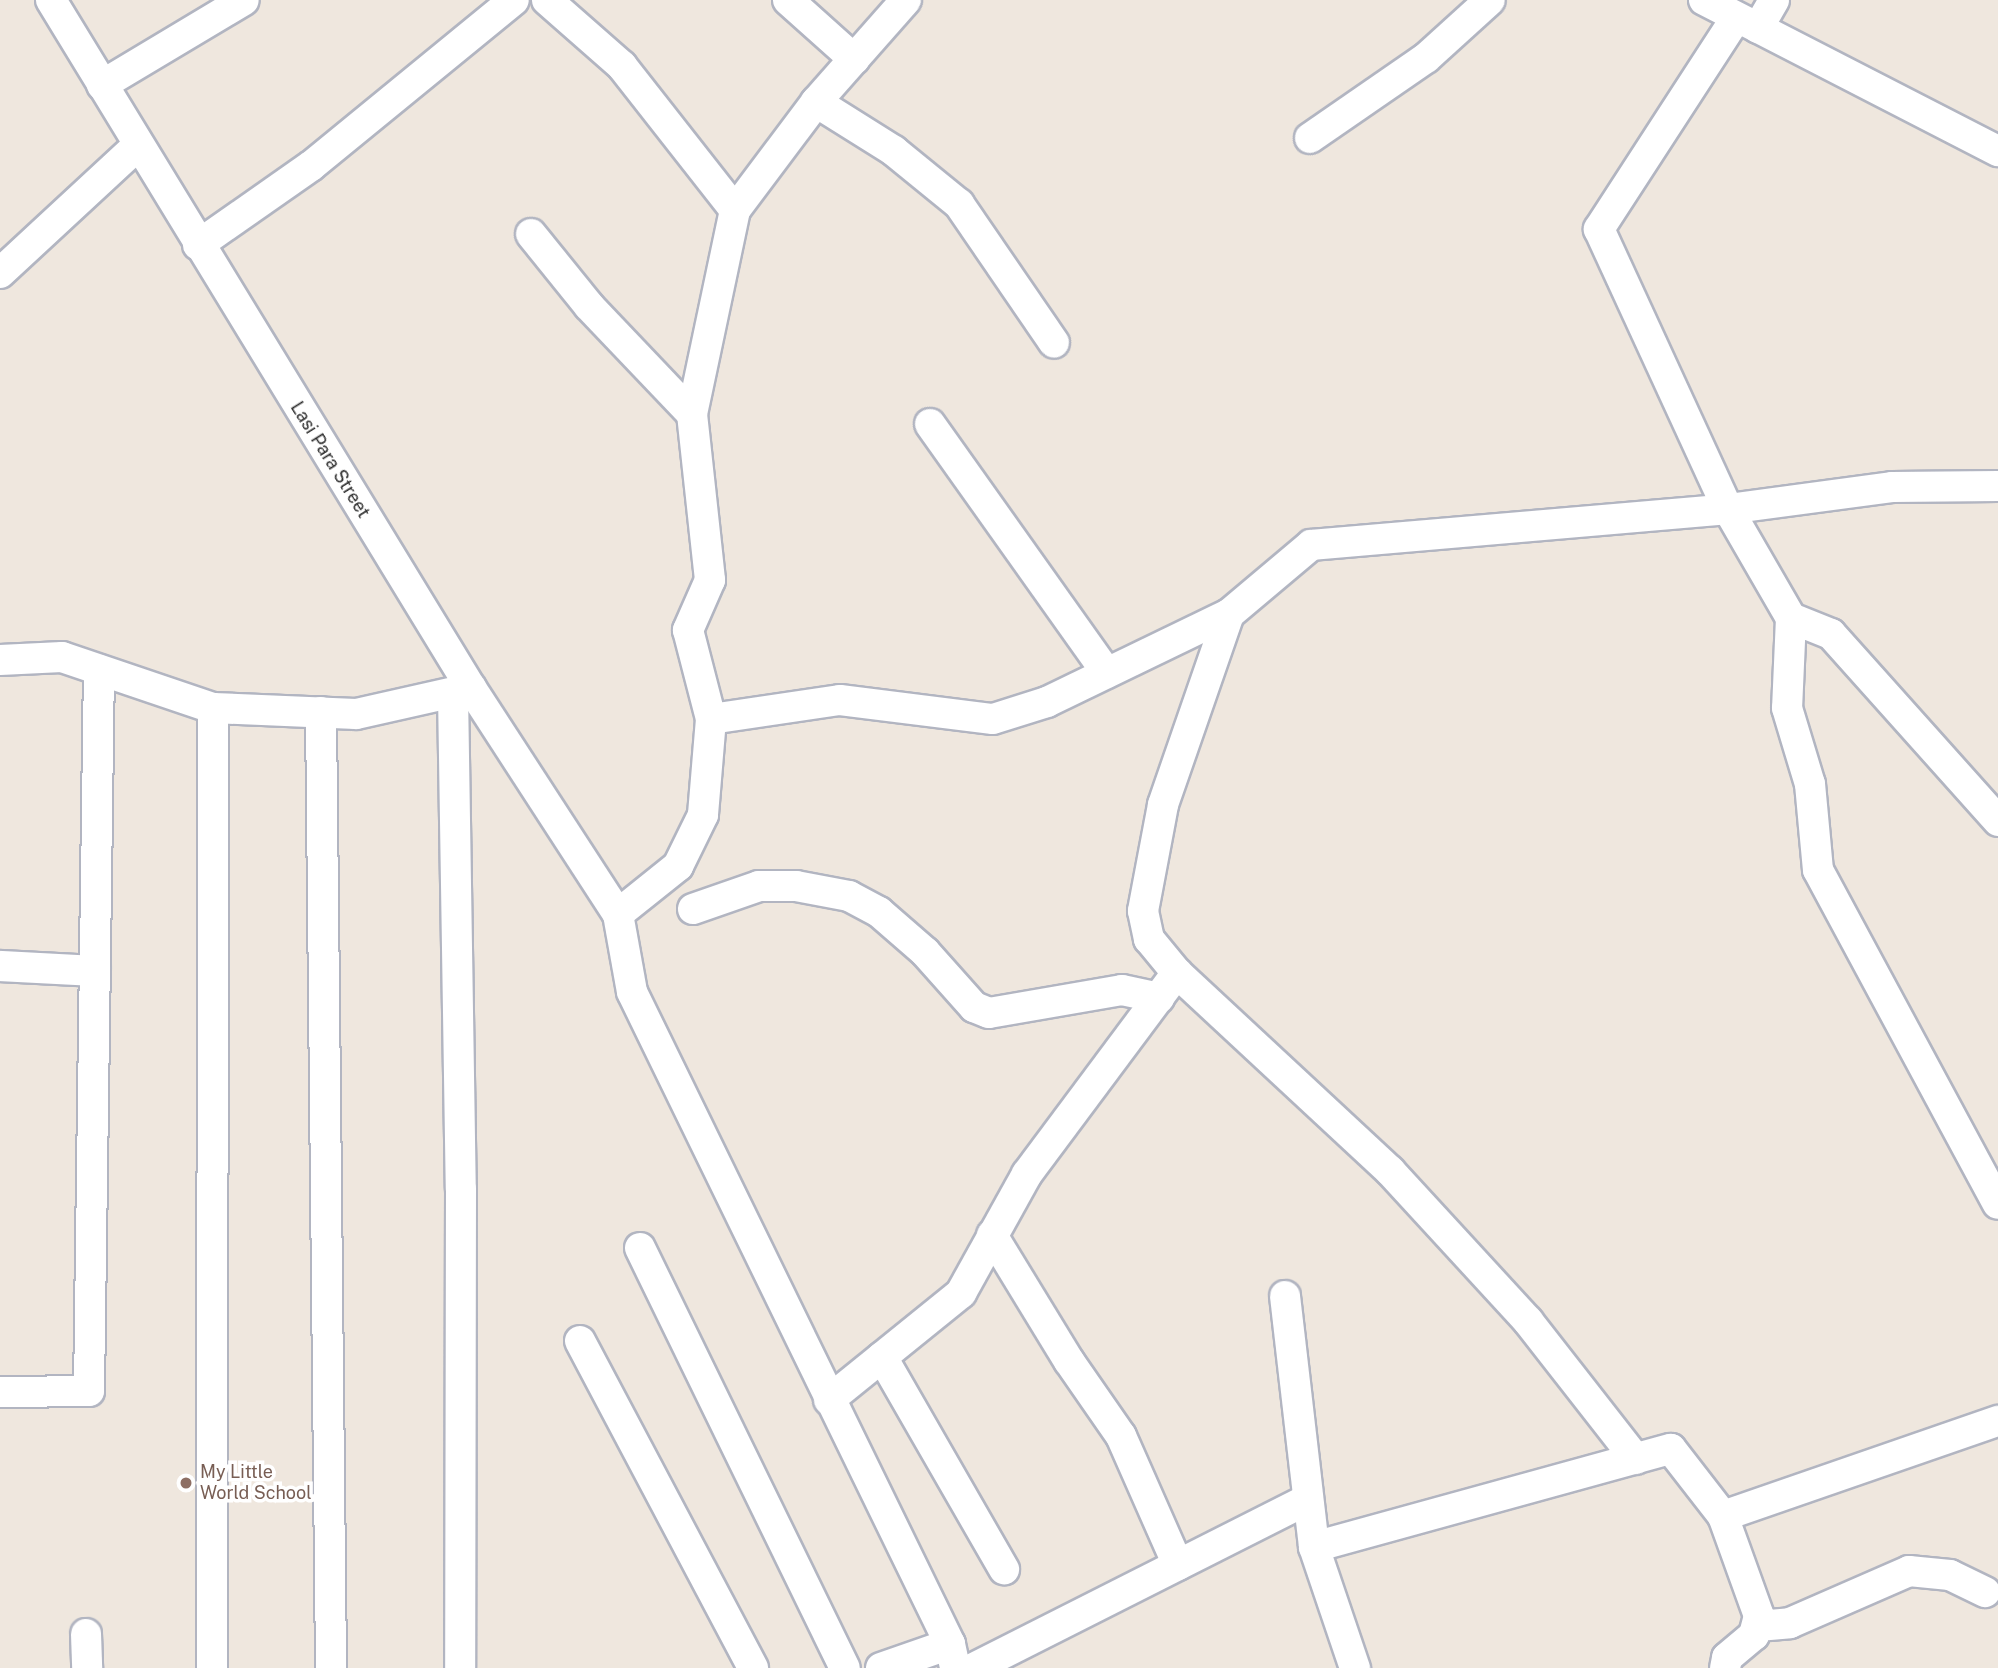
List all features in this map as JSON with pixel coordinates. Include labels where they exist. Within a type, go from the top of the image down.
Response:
[{"type":"street","name":"Lasi Para Street","points":[[51,0],[462,690],[618,914]]},
{"type":"street","points":[[102,85],[244,0]]},
{"type":"street","points":[[198,245],[311,166],[514,0]]},
{"type":"street","points":[[547,0],[622,66],[735,210]]},
{"type":"street","points":[[788,0],[854,59]]},
{"type":"street","points":[[881,1668],[952,1656],[632,992],[618,914],[678,866],[703,815],[711,719],[688,630],[710,580],[692,414],[735,210],[816,102],[906,0]]},
{"type":"street","points":[[1310,138],[1426,58],[1490,0]]},
{"type":"street","points":[[1704,0],[1998,151]]},
{"type":"street","points":[[1774,0],[1747,23],[1599,229],[1728,509],[1791,618],[1787,708],[1810,784],[1818,870],[1998,1204]]},
{"type":"street","points":[[816,102],[894,151],[959,205],[1054,343]]},
{"type":"street","points":[[0,273],[138,145]]},
{"type":"street","points":[[531,234],[589,306],[692,414]]},
{"type":"street","points":[[930,424],[1107,673]]},
{"type":"street","points":[[711,719],[840,700],[993,719],[1047,702],[1229,614],[1311,545],[1728,509],[1892,487],[1998,485]]},
{"type":"street","points":[[1229,614],[1163,805],[1143,911],[1149,939],[1177,973],[1399,1181],[1528,1321],[1636,1458]]},
{"type":"street","points":[[1791,618],[1831,634],[1998,821]]},
{"type":"street","points":[[0,660],[62,657],[213,708],[356,714],[462,690],[460,1668]]},
{"type":"street","points":[[0,1392],[89,1391],[99,670]]},
{"type":"street","points":[[212,1668],[213,708]]},
{"type":"street","points":[[321,712],[331,1668]]},
{"type":"street","points":[[693,909],[759,886],[796,886],[849,895],[879,912],[925,952],[974,1007],[989,1013],[1122,990],[1159,998]]},
{"type":"street","points":[[0,966],[95,971]]},
{"type":"street","points":[[829,1400],[961,1293],[1027,1174],[1177,973]]},
{"type":"street","points":[[992,1235],[1069,1361],[1121,1436],[1178,1565]]},
{"type":"street","points":[[640,1248],[845,1668]]},
{"type":"street","points":[[1285,1296],[1306,1500],[1314,1547],[1354,1668]]},
{"type":"street","points":[[580,1341],[753,1668]]},
{"type":"street","points":[[882,1357],[1004,1569]]},
{"type":"street","points":[[1723,1516],[1998,1421]]},
{"type":"street","points":[[1314,1547],[1671,1448],[1723,1516],[1758,1626],[1754,1635],[1727,1658],[1725,1668]]},
{"type":"street","points":[[974,1668],[1306,1500]]},
{"type":"street","points":[[1758,1626],[1790,1623],[1909,1571],[1940,1572],[1985,1592]]},
{"type":"street","points":[[86,1634],[87,1668]]},
{"type":"place","name":"My Little World School","points":[[186,1483]]}]
